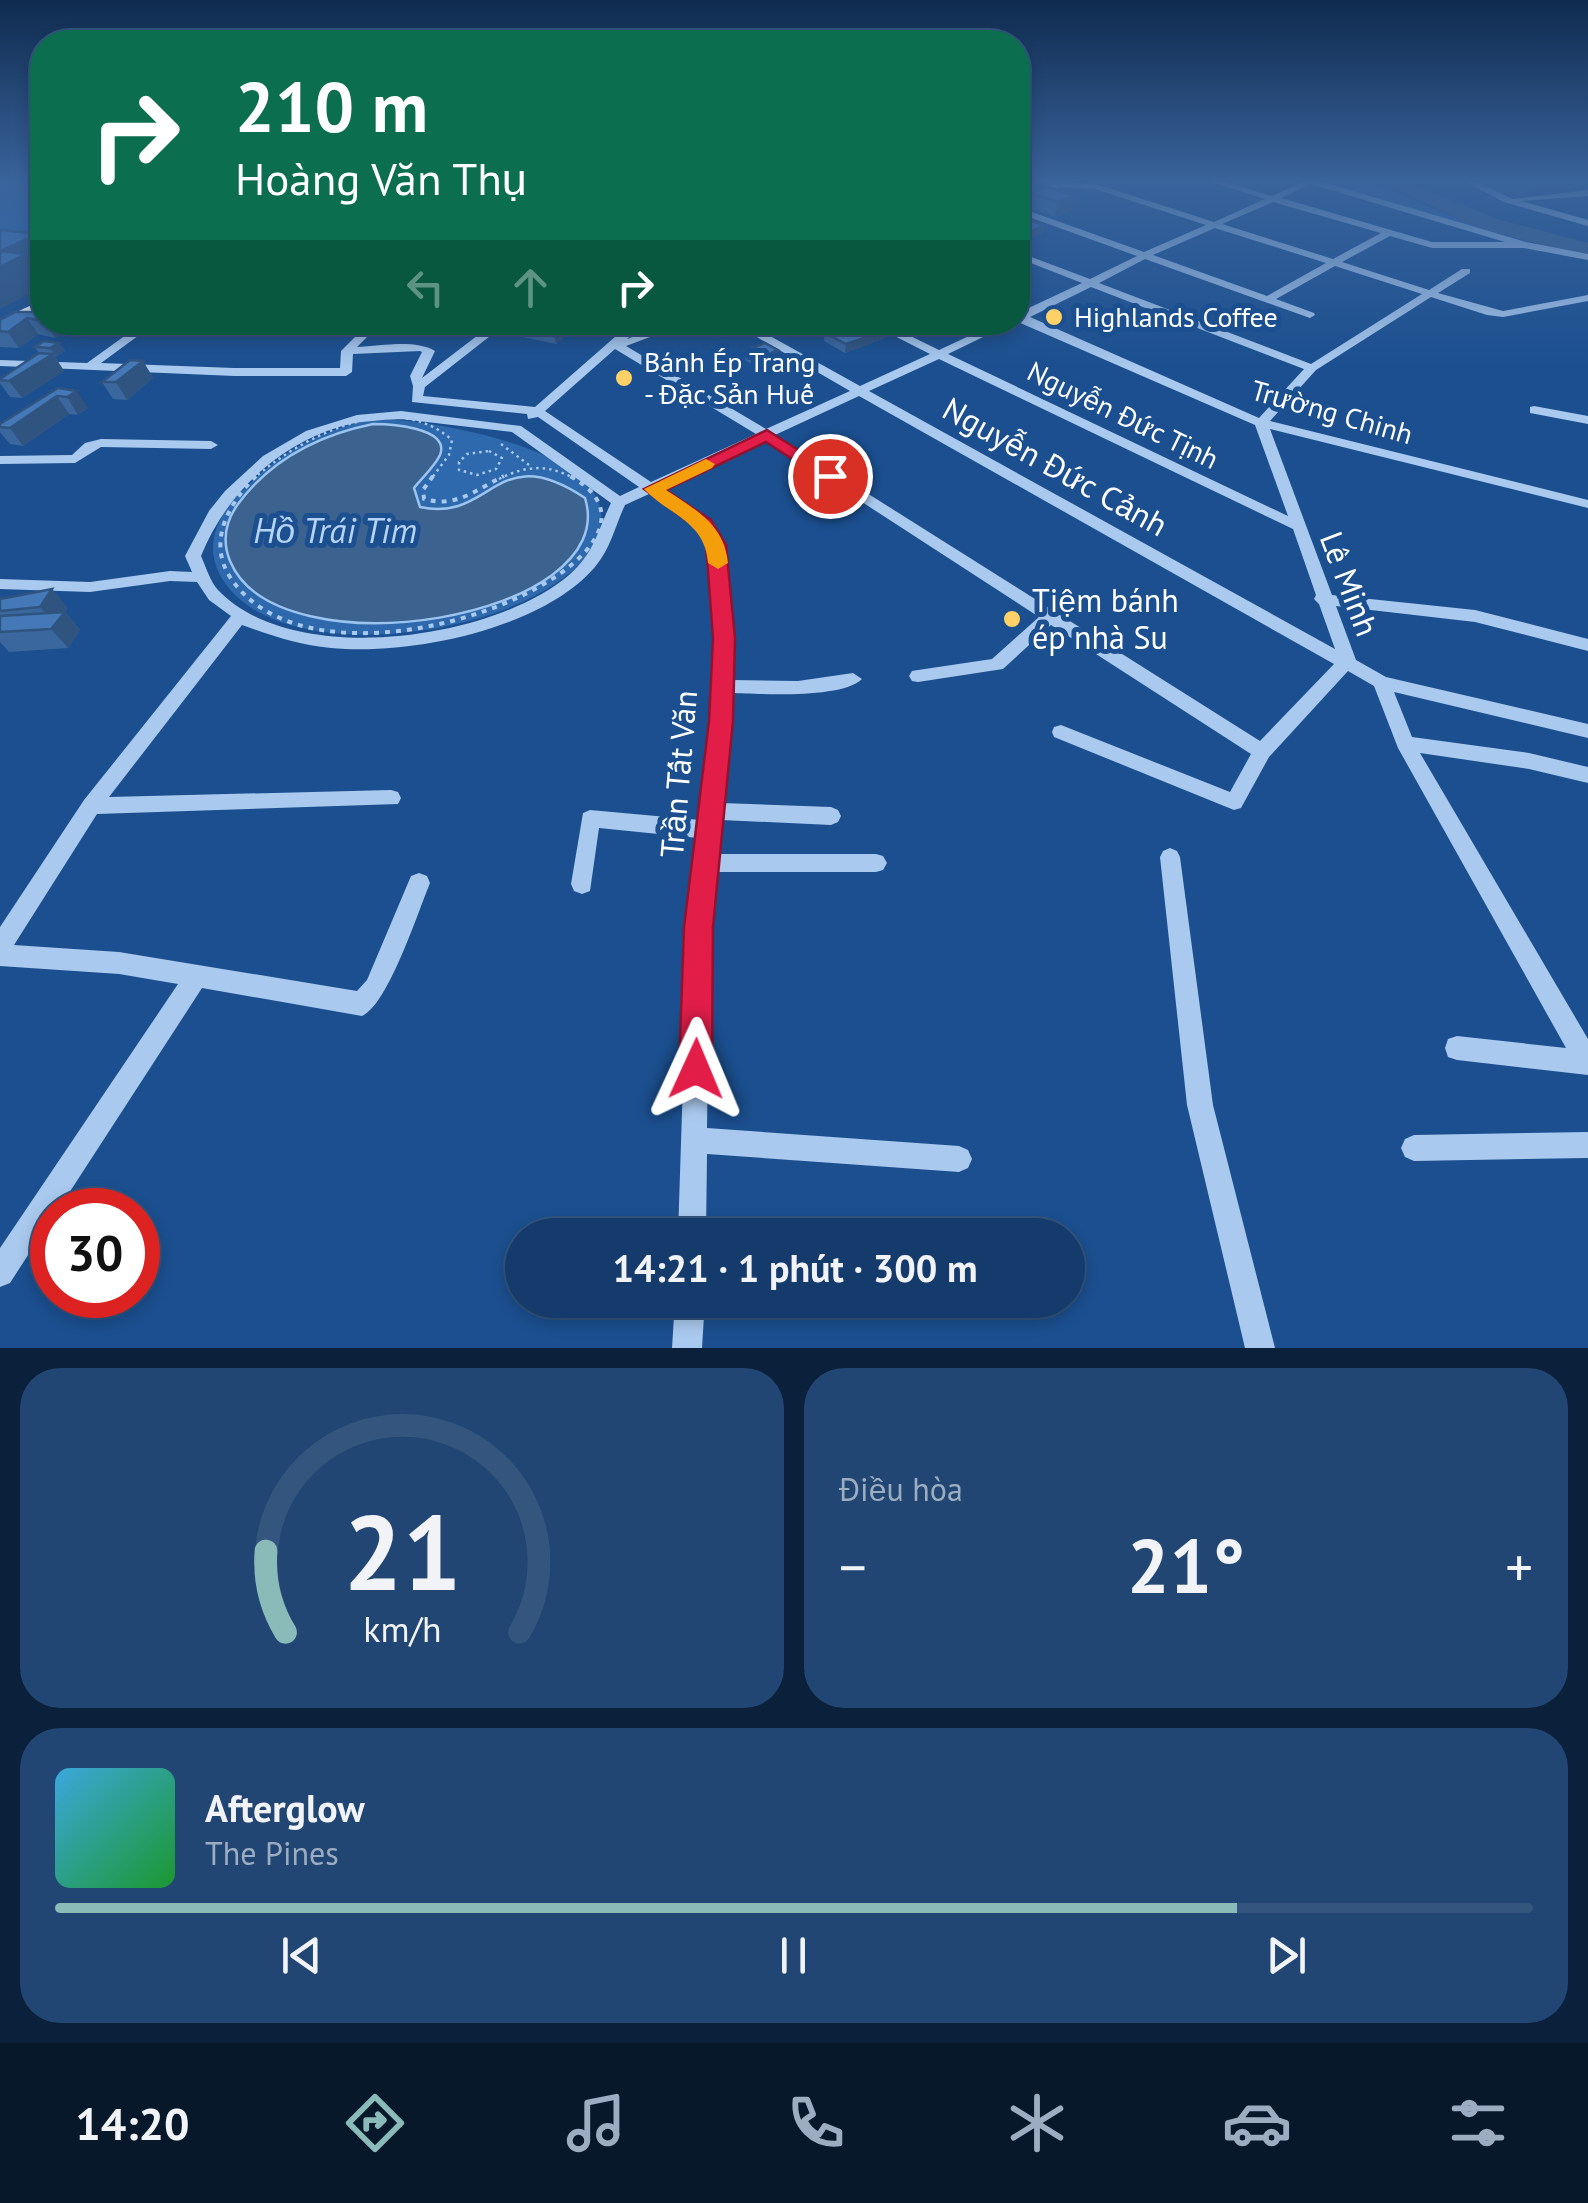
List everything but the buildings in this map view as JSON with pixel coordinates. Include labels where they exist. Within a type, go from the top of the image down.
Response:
[{"type":"highway","points":[[0,328],[30,312]]},
{"type":"street","points":[[1105,242],[1310,315]]},
{"type":"street","points":[[1030,312],[1175,242]]},
{"type":"street","points":[[1254,242],[1479,316],[1511,316],[1563,300],[1588,298]]},
{"type":"street","points":[[1267,300],[1372,242]]},
{"type":"street","points":[[1427,242],[1450,247],[1523,245]]},
{"type":"street","points":[[1513,242],[1588,257]]},
{"type":"street","points":[[1030,260],[1312,368]]},
{"type":"street","points":[[1261,423],[1282,404],[1291,384],[1312,368],[1466,271]]},
{"type":"street","name":"Trường Chinh","points":[[1030,325],[1261,423],[1588,504]]},
{"type":"street","points":[[90,366],[134,335]]},
{"type":"street","points":[[0,364],[346,372],[346,351],[363,335]]},
{"type":"street","points":[[401,415],[417,393],[487,335]]},
{"type":"street","points":[[516,429],[627,335]]},
{"type":"street","points":[[617,346],[648,335]]},
{"type":"street","name":"Nguyễn Đức Cảnh","points":[[760,335],[1348,660],[1381,682]]},
{"type":"street","name":"Nguyễn Đức Tịnh","points":[[898,335],[1297,526]]},
{"type":"street","points":[[620,502],[516,429],[401,415],[328,426],[297,440],[229,497],[200,533],[193,556],[215,597],[268,630],[334,642],[402,641],[477,624],[544,598],[566,584],[600,550],[620,502],[980,335]]},
{"type":"street","points":[[617,346],[767,435],[1262,752]]},
{"type":"street","points":[[346,351],[429,351],[416,376],[417,393]]},
{"type":"street","points":[[417,393],[537,411]]},
{"type":"street","points":[[1534,410],[1588,420]]},
{"type":"street","name":"Trần Tất Văn","points":[[537,411],[704,524],[716,545],[724,638],[699,927],[692,1218]]},
{"type":"street","name":"Lê Minh","points":[[1061,732],[1234,802],[1262,752],[1348,660],[1322,598],[1261,423]]},
{"type":"street","points":[[0,460],[75,460],[90,446],[102,443],[211,446]]},
{"type":"street","points":[[0,584],[76,588],[170,576],[202,577]]},
{"type":"street","points":[[1322,598],[1475,616],[1588,645]]},
{"type":"street","points":[[0,947],[90,806],[240,616]]},
{"type":"street","points":[[918,676],[997,665],[1050,618]]},
{"type":"street","points":[[722,686],[798,688],[854,679]]},
{"type":"street","points":[[1381,682],[1588,731]]},
{"type":"street","points":[[1381,682],[1405,742],[1588,1063]]},
{"type":"street","points":[[1405,742],[1530,761],[1588,775]]},
{"type":"street","points":[[90,806],[391,798]]},
{"type":"street","points":[[582,884],[590,819],[710,821],[831,816]]},
{"type":"street","points":[[1170,856],[1200,1106],[1260,1348]]},
{"type":"street","points":[[706,863],[876,863]]},
{"type":"street","points":[[0,956],[120,963],[362,1004],[375,988],[418,883]]},
{"type":"street","points":[[0,1274],[197,976]]},
{"type":"street","points":[[1457,1048],[1588,1063]]},
{"type":"street","points":[[694,1140],[959,1159]]},
{"type":"street","points":[[1414,1148],[1588,1145]]},
{"type":"street","points":[[687,1348],[689,1318]]},
{"type":"path","points":[[386,419],[423,423],[442,430],[452,440],[449,454],[423,490],[424,499],[433,504],[458,500],[530,465],[559,469],[586,485],[600,512],[600,530],[588,551],[565,574],[522,600],[475,616],[413,629],[364,631],[287,621],[250,602],[230,581],[218,554],[218,531],[224,517],[254,480],[296,446],[323,432],[386,419]]},
{"type":"path","points":[[494,452],[504,444],[530,465]]},
{"type":"path","points":[[497,468],[502,458],[494,452],[474,452],[457,466],[469,474],[497,468],[510,472]]},
{"type":"path","points":[[449,454],[462,458]]},
{"type":"shaded area","name":"Hồ Trái Tim","points":[[378,419],[444,426],[486,436],[565,466],[591,489],[601,516],[591,549],[562,579],[517,604],[463,622],[404,633],[345,634],[291,625],[248,605],[219,573],[215,562],[216,530],[226,510],[256,477],[287,453],[339,428]]},
{"type":"water","name":"Hồ Trái Tim","points":[[373,424],[416,429],[436,438],[441,446],[438,459],[414,488],[420,507],[444,509],[464,504],[512,479],[532,476],[555,482],[585,498],[583,540],[552,575],[502,601],[439,618],[373,623],[311,616],[260,596],[230,561],[226,546],[230,518],[238,504],[281,461],[316,442]]},
{"type":"waterway","points":[[1557,242],[1588,250]]},
{"type":"slow traffic","points":[[706,464],[653,489],[704,524],[716,545],[718,563]]},
{"type":"place","name":"Highlands Coffee","points":[[1054,317]]},
{"type":"place","name":"Bánh Ép Trang - Đặc Sản Huế","points":[[624,378]]},
{"type":"place","name":"Tiệm bánh ép nhà Su","points":[[1012,619]]},
{"type":"route","points":[[696,1069],[699,927],[721,721],[724,638],[716,545],[704,524],[653,489],[767,435],[830,476]]}]
